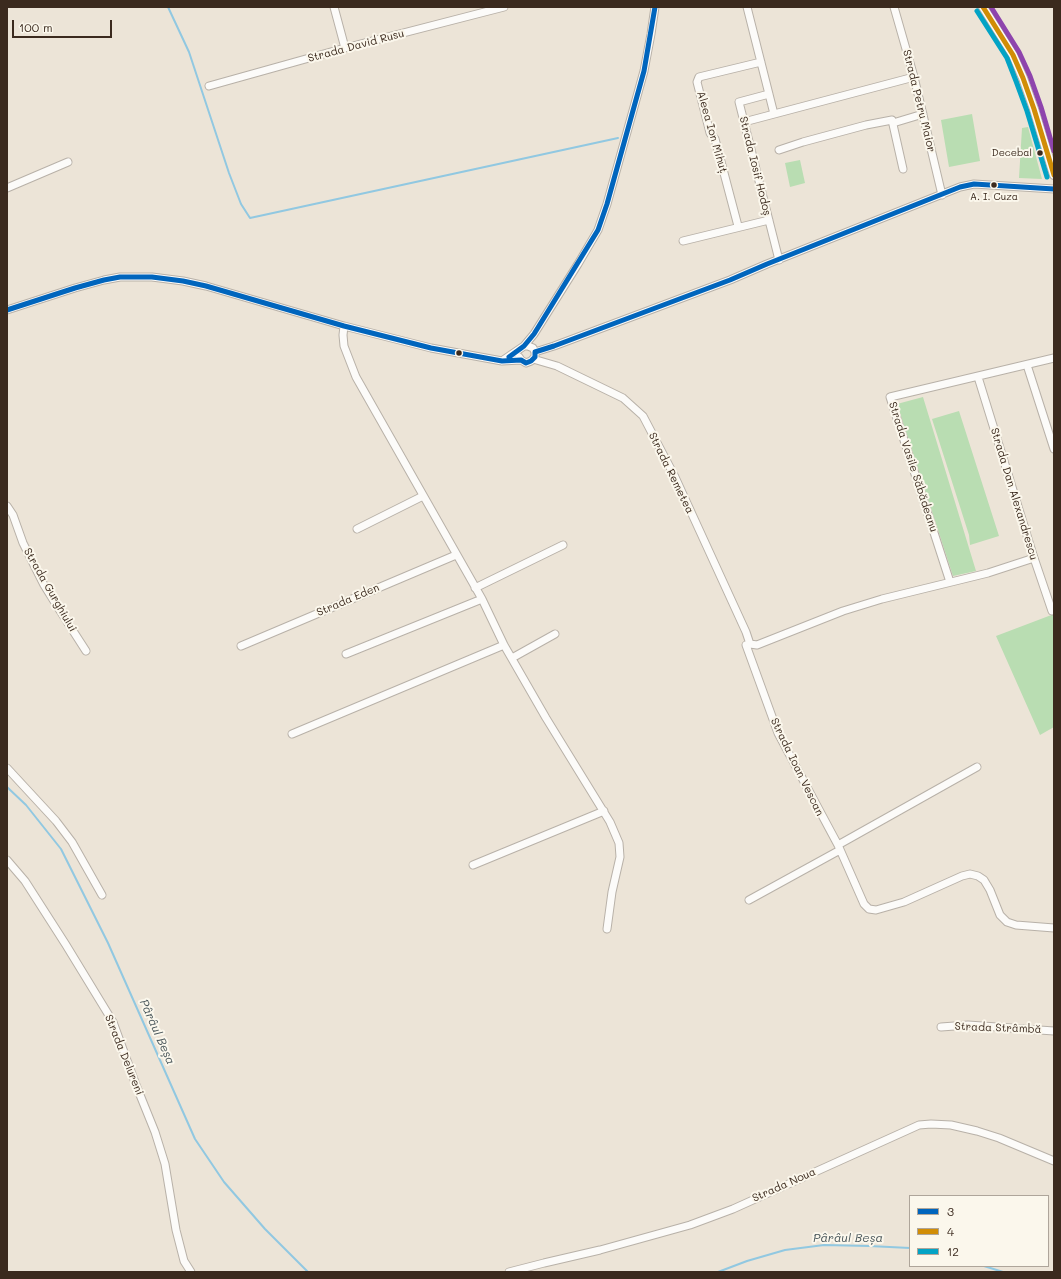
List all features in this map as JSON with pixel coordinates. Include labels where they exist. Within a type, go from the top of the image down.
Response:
[{"type":"main road","points":[[983,7],[1013,54],[1036,114],[1054,175]]},
{"type":"street","points":[[334,7],[345,48]]},
{"type":"street","name":"Strada David Rusu","points":[[209,86],[494,8],[504,7]]},
{"type":"street","points":[[534,334],[535,357],[533,360],[526,363],[518,356],[522,348],[534,334],[578,264],[598,230],[603,218],[644,71],[652,34],[655,7]]},
{"type":"street","points":[[747,7],[774,114]]},
{"type":"street","name":"Strada Petru Maior","points":[[894,7],[914,77],[942,195]]},
{"type":"street","name":"Aleea Ion Mihuț","points":[[738,226],[714,139],[710,133],[697,82],[699,77],[761,62]]},
{"type":"street","points":[[744,122],[914,77]]},
{"type":"street","name":"Strada Iosif Hodoș","points":[[769,94],[739,102],[779,260]]},
{"type":"street","points":[[893,123],[923,114]]},
{"type":"street","points":[[779,150],[866,125],[892,120],[903,169]]},
{"type":"street","points":[[7,188],[68,162]]},
{"type":"street","points":[[502,361],[522,348],[528,346],[534,350],[554,346],[730,280],[960,187],[974,184],[1054,189]]},
{"type":"street","points":[[682,241],[738,226],[769,220]]},
{"type":"street","points":[[7,310],[104,280],[120,277],[144,277],[184,281],[206,286],[344,326],[431,348],[502,361],[521,360]]},
{"type":"street","points":[[344,326],[344,346],[356,377],[482,599],[504,646],[562,745],[610,822],[619,843],[620,857],[612,892],[607,929]]},
{"type":"street","name":"Strada Vasile Săbădeanu","points":[[950,582],[890,397],[1054,358]]},
{"type":"street","name":"Strada Remetea","points":[[533,360],[557,366],[618,395],[643,416],[675,477],[746,632],[750,644]]},
{"type":"street","points":[[1027,365],[1054,449]]},
{"type":"street","name":"Strada Dan Alexandrescu","points":[[978,377],[1034,558],[1053,610]]},
{"type":"street","points":[[357,529],[423,496]]},
{"type":"street","name":"Strada Gurghiului","points":[[7,506],[13,515],[23,543],[44,584],[86,651]]},
{"type":"street","points":[[475,588],[563,545]]},
{"type":"street","name":"Strada Eden","points":[[240,646],[456,555]]},
{"type":"street","points":[[750,644],[757,645],[843,610],[998,570],[1034,558]]},
{"type":"street","points":[[346,654],[482,599]]},
{"type":"street","points":[[512,658],[555,634]]},
{"type":"street","name":"Strada Ioan Vescan","points":[[750,644],[746,645],[778,733],[839,848],[864,904],[869,909],[876,910],[904,902],[962,876],[970,874],[978,876],[984,880],[990,890],[1000,915],[1007,922],[1016,925],[1054,928]]},
{"type":"street","points":[[292,734],[504,646]]},
{"type":"street","points":[[749,900],[977,767]]},
{"type":"street","points":[[7,768],[56,821],[72,842],[102,895]]},
{"type":"street","points":[[473,865],[604,811]]},
{"type":"street","name":"Strada Delureni","points":[[7,860],[25,881],[113,1022],[166,1164],[176,1230],[184,1261],[191,1272]]},
{"type":"street","name":"Strada Strâmbă","points":[[941,1027],[968,1025],[1054,1031]]},
{"type":"street","name":"Strada Noua","points":[[509,1272],[600,1250],[690,1225],[733,1208],[919,1125],[931,1124],[951,1126],[977,1131],[999,1138],[1054,1161]]},
{"type":"green space","points":[[972,114],[980,161],[949,167],[941,120]]},
{"type":"green space","points":[[1028,127],[1042,179],[1019,178],[1022,128]]},
{"type":"green space","points":[[800,160],[805,183],[790,187],[785,163]]},
{"type":"green space","points":[[923,397],[976,571],[953,576],[897,404]]},
{"type":"green space","points":[[959,411],[999,536],[970,545],[969,535],[932,419]]},
{"type":"green space","points":[[1054,614],[1054,727],[1040,735],[996,636]]},
{"type":"waterway","points":[[168,7],[189,52],[229,173],[241,204],[250,218],[618,138]]},
{"type":"waterway","name":"Pârâul Beșa","points":[[7,787],[26,805],[61,849],[108,943],[195,1139],[224,1182],[265,1229],[308,1272]]},
{"type":"waterway","name":"Pârâul Beșa","points":[[718,1272],[747,1261],[785,1250],[824,1245],[909,1248]]},
{"type":"waterway","name":"Pârâul Beșa","points":[[987,1267],[1003,1272]]},
{"type":"transit line","name":"3","points":[[509,357],[524,346],[534,334],[598,230],[607,204],[644,71],[655,7]]},
{"type":"transit line","name":"4","points":[[983,7],[1013,55],[1023,78],[1054,175]]},
{"type":"transit line","points":[[991,7],[1019,52],[1030,76],[1054,151]]},
{"type":"transit line","name":"12","points":[[977,11],[1007,58],[1027,111],[1047,177]]},
{"type":"transit line","name":"3","points":[[7,310],[104,280],[120,277],[152,277],[206,286],[344,326],[431,348],[502,361],[521,360],[526,363],[535,357],[535,352],[730,280],[960,187],[974,184],[1054,189]]},
{"type":"place","name":"Decebal","points":[[1040,153]]},
{"type":"place","name":"A. I. Cuza","points":[[994,185]]}]
